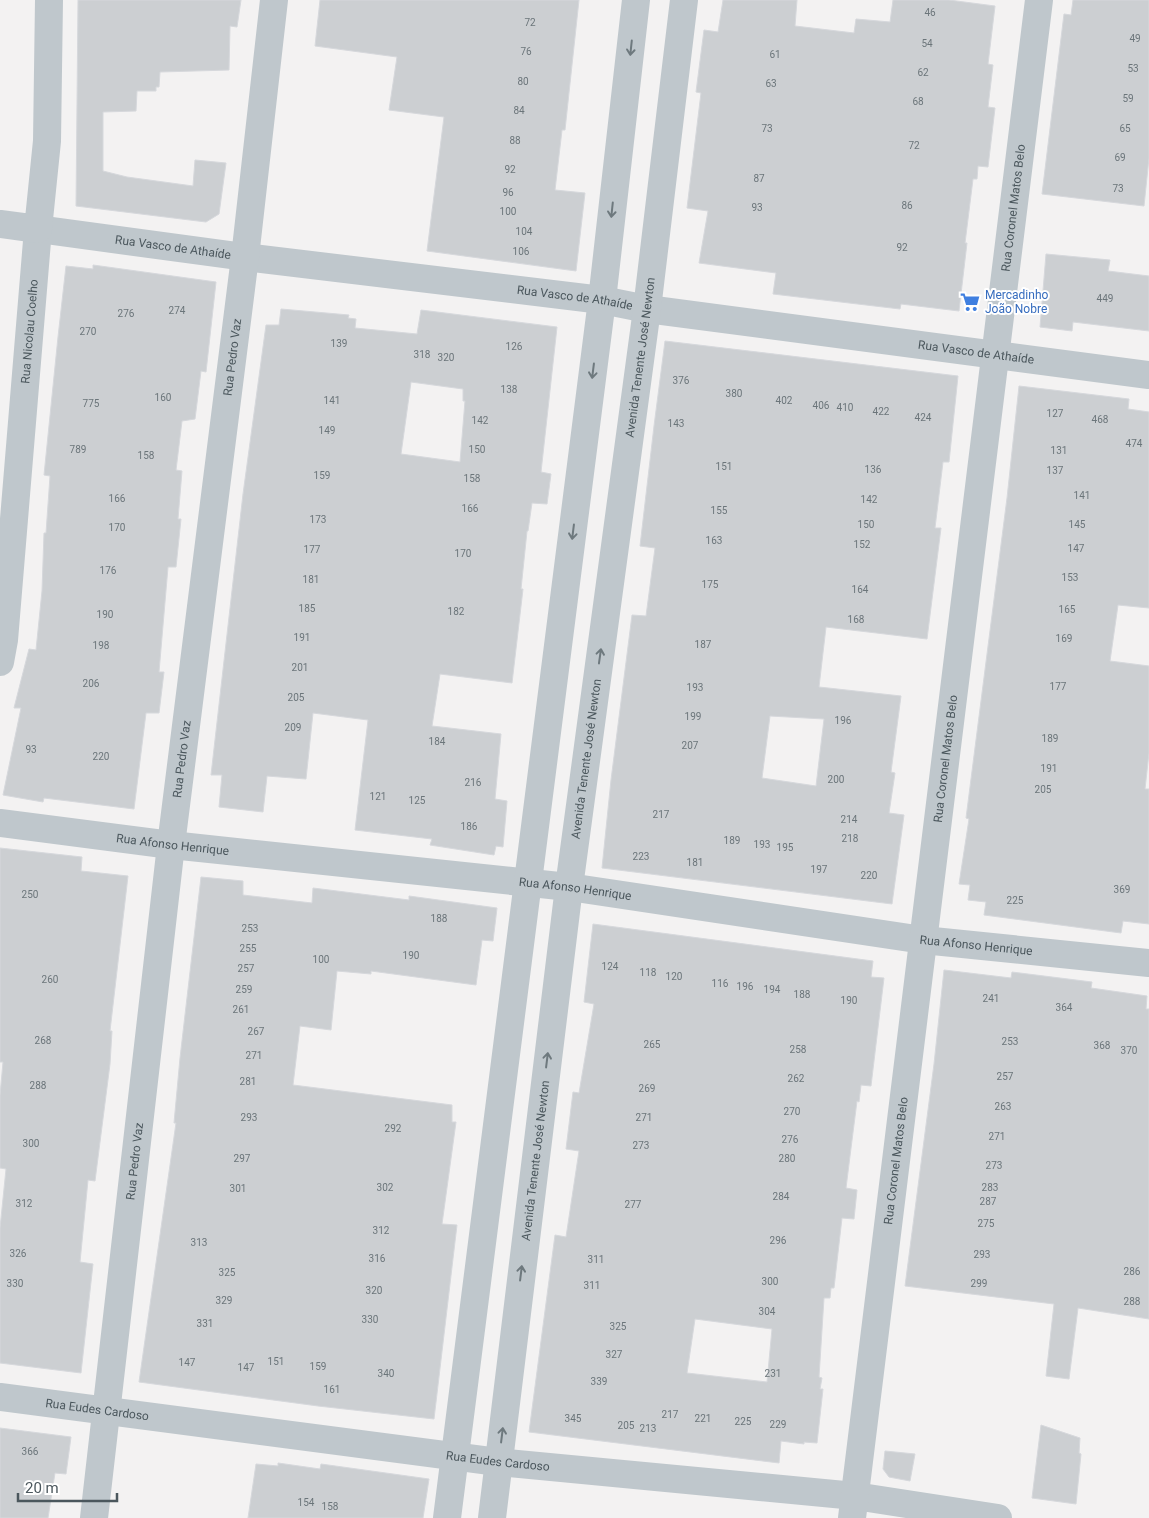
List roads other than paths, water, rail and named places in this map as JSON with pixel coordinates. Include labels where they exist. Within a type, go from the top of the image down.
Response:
[{"type":"street","name":"Rua Nicolau Coelho","points":[[1,647],[47,141],[49,0]]},
{"type":"street","name":"Rua Pedro Vaz","points":[[94,1518],[171,845],[274,0]]},
{"type":"street","points":[[447,1518],[602,300],[636,0]]},
{"type":"street","name":"Avenida Tenente José Newton","points":[[492,1518],[569,887],[647,309],[684,0]]},
{"type":"street","name":"Rua Coronel Matos Belo","points":[[853,1507],[1039,0]]},
{"type":"street","name":"Rua Vasco de Athaíde","points":[[0,224],[244,257],[602,300],[647,309],[1149,375]]},
{"type":"street","name":"Rua Afonso Henrique","points":[[0,823],[171,845],[529,882],[922,940],[1149,964]]},
{"type":"street","name":"Rua Eudes Cardoso","points":[[0,1397],[853,1507],[998,1518]]},
{"type":"place","name":"Mercadinho João Nobre","points":[[970,302]]}]
